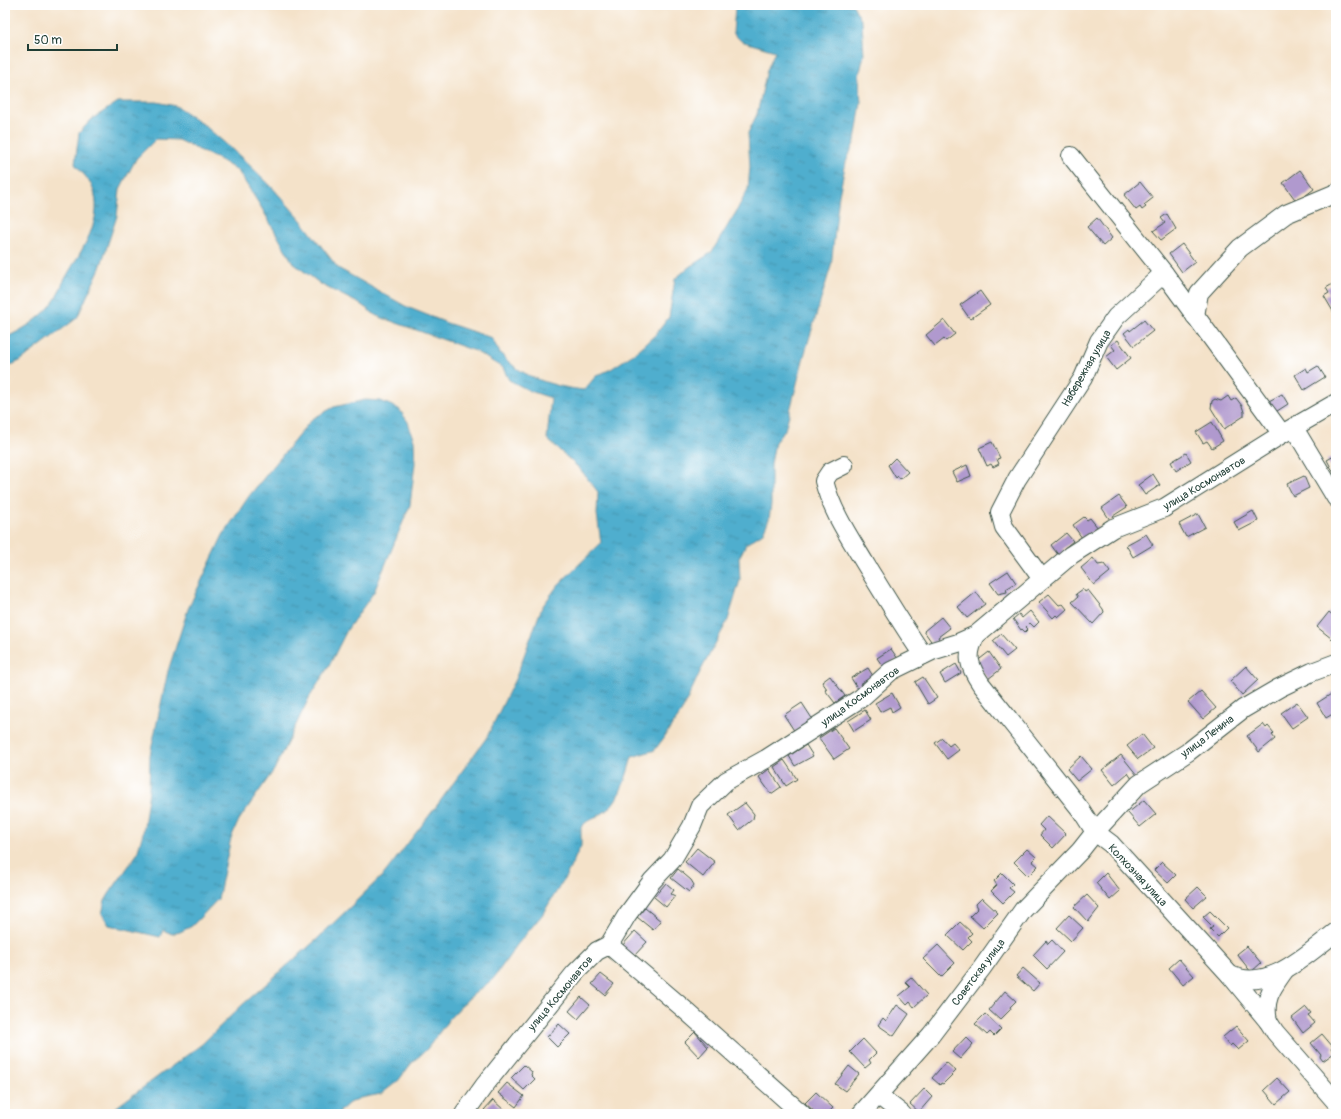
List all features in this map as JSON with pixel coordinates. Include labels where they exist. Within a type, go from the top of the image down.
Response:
[{"type":"street","points":[[1071,156],[1288,431],[1336,498]]},
{"type":"street","points":[[1196,316],[1199,293],[1240,248],[1286,214],[1336,193]]},
{"type":"street","name":"Набережная улица","points":[[1042,579],[1004,527],[1000,512],[1017,479],[1083,378],[1099,341],[1116,317],[1164,273]]},
{"type":"street","name":"улица Космонавтов","points":[[464,1114],[484,1086],[575,974],[597,951],[609,945],[627,916],[652,881],[672,860],[692,826],[700,806],[726,781],[766,759],[861,698],[891,671],[924,655],[976,635],[1071,555],[1113,528],[1164,508],[1336,403]]},
{"type":"street","points":[[844,465],[830,472],[824,481],[828,497],[838,518],[904,628],[924,655]]},
{"type":"street","name":"Колхозная улица","points":[[976,635],[970,646],[969,660],[972,670],[981,684],[1081,810],[1095,832],[1111,844],[1230,975],[1268,1021],[1275,1032],[1336,1102]]},
{"type":"street","name":"улица Ленина","points":[[1095,832],[1139,784],[1188,752],[1243,710],[1279,688],[1312,672],[1336,663]]},
{"type":"street","name":"Советская улица","points":[[861,1114],[930,1035],[982,968],[1023,910],[1080,851],[1095,832]]},
{"type":"street","points":[[1268,1021],[1265,1009],[1271,989],[1284,971],[1336,932]]},
{"type":"street","points":[[609,945],[802,1114]]},
{"type":"street","points":[[1230,975],[1239,980],[1249,981],[1264,978],[1284,971]]},
{"type":"street","points":[[878,1095],[902,1114]]},
{"type":"water","points":[[737,5],[853,5],[862,22],[864,55],[859,76],[861,103],[855,141],[846,162],[839,195],[831,266],[804,356],[785,430],[775,442],[771,464],[771,504],[769,519],[763,533],[746,544],[739,558],[740,580],[728,620],[700,672],[681,713],[655,750],[632,757],[623,785],[612,805],[581,827],[581,846],[566,876],[542,915],[517,945],[493,979],[469,998],[450,1018],[427,1049],[411,1064],[398,1081],[381,1094],[360,1098],[349,1103],[340,1111],[340,1114],[107,1114],[202,1044],[241,1006],[315,941],[385,873],[487,737],[516,677],[542,607],[558,585],[601,543],[597,514],[598,492],[580,469],[547,439],[551,398],[530,391],[509,380],[503,368],[475,351],[377,316],[360,304],[322,285],[293,263],[261,207],[238,171],[220,160],[178,140],[156,139],[136,159],[120,189],[117,216],[100,268],[77,318],[20,361],[5,368],[5,338],[30,324],[42,315],[52,304],[64,280],[85,245],[94,222],[96,198],[89,181],[75,164],[79,133],[92,119],[118,102],[157,102],[176,106],[203,124],[271,186],[301,220],[338,268],[407,307],[447,323],[492,338],[498,350],[511,364],[530,376],[562,387],[584,390],[596,376],[611,369],[635,353],[655,335],[669,317],[675,279],[689,267],[711,253],[748,189],[750,167],[748,133],[757,114],[767,70],[775,51],[741,41],[733,33],[735,8]]},
{"type":"water","points":[[365,400],[381,401],[399,409],[408,422],[414,441],[415,463],[410,505],[374,592],[347,630],[329,666],[309,698],[274,770],[239,820],[231,838],[218,899],[192,926],[172,934],[163,930],[160,937],[109,925],[102,914],[105,901],[137,854],[143,833],[149,790],[150,755],[168,671],[188,609],[223,535],[249,496],[312,419],[334,407]]},
{"type":"building","points":[[1300,170],[1314,189],[1297,202],[1283,183]]},
{"type":"building","points":[[1140,182],[1153,198],[1144,205],[1146,207],[1142,210],[1140,207],[1136,210],[1124,195]]},
{"type":"building","points":[[1167,214],[1176,229],[1161,240],[1153,231],[1165,223],[1161,218]]},
{"type":"building","points":[[1097,218],[1112,238],[1103,246],[1087,227]]},
{"type":"building","points":[[1182,244],[1195,262],[1182,272],[1169,254]]},
{"type":"building","points":[[1336,282],[1336,312],[1334,313],[1324,296],[1329,293],[1326,288]]},
{"type":"building","points":[[980,291],[990,305],[970,319],[960,305]]},
{"type":"building","points":[[944,320],[955,334],[946,341],[944,339],[935,346],[926,335]]},
{"type":"building","points":[[1144,320],[1153,331],[1134,346],[1124,333],[1129,329],[1130,331]]},
{"type":"building","points":[[1118,340],[1131,358],[1116,370],[1106,357],[1115,350],[1111,345]]},
{"type":"building","points":[[1318,366],[1325,377],[1304,390],[1295,375],[1306,368],[1308,372]]},
{"type":"building","points":[[1282,394],[1288,404],[1274,413],[1267,402]]},
{"type":"building","points":[[1228,396],[1231,401],[1236,398],[1242,406],[1244,416],[1224,429],[1211,408],[1212,401],[1215,399],[1221,401]]},
{"type":"building","points":[[1212,422],[1223,441],[1212,448],[1207,441],[1203,443],[1196,432]]},
{"type":"building","points":[[992,442],[1000,458],[997,459],[999,464],[993,467],[991,464],[987,466],[979,448]]},
{"type":"building","points":[[1186,453],[1191,461],[1176,471],[1171,462]]},
{"type":"building","points":[[1336,455],[1336,477],[1327,460]]},
{"type":"building","points":[[895,458],[908,472],[900,479],[898,476],[896,478],[888,465]]},
{"type":"building","points":[[967,465],[971,476],[957,482],[952,472]]},
{"type":"building","points":[[1153,474],[1160,485],[1145,495],[1138,485]]},
{"type":"building","points":[[1304,476],[1309,488],[1293,496],[1287,484]]},
{"type":"building","points":[[1119,496],[1127,507],[1113,516],[1114,518],[1110,520],[1102,508]]},
{"type":"building","points":[[1253,511],[1258,521],[1239,531],[1234,522]]},
{"type":"building","points":[[1198,514],[1205,527],[1186,537],[1179,524]]},
{"type":"building","points":[[1084,517],[1087,520],[1090,518],[1098,528],[1082,538],[1073,525]]},
{"type":"building","points":[[1066,533],[1073,541],[1062,550],[1064,552],[1059,556],[1051,545]]},
{"type":"building","points":[[1146,534],[1153,545],[1133,557],[1126,545]]},
{"type":"building","points":[[1093,558],[1098,565],[1104,564],[1110,572],[1094,585],[1081,568]]},
{"type":"building","points":[[1008,571],[1016,583],[1006,589],[1007,592],[998,594],[990,583]]},
{"type":"building","points":[[1083,589],[1085,592],[1088,590],[1104,612],[1093,624],[1072,602],[1078,597],[1076,594]]},
{"type":"building","points":[[976,592],[985,604],[967,618],[958,607]]},
{"type":"building","points":[[1049,594],[1059,605],[1063,604],[1067,609],[1058,617],[1056,615],[1053,618],[1039,602]]},
{"type":"building","points":[[1030,611],[1039,622],[1034,627],[1030,623],[1026,627],[1028,629],[1025,632],[1022,629],[1021,630],[1013,619],[1019,614],[1022,618]]},
{"type":"building","points":[[1329,612],[1336,618],[1336,642],[1317,627]]},
{"type":"building","points":[[941,617],[950,628],[938,637],[939,639],[933,644],[924,631]]},
{"type":"building","points":[[1001,634],[1015,650],[1006,657],[993,641]]},
{"type":"building","points":[[891,649],[898,659],[884,668],[877,658]]},
{"type":"building","points":[[989,652],[1001,669],[988,679],[976,662]]},
{"type":"building","points":[[956,664],[961,673],[945,683],[940,674]]},
{"type":"building","points":[[1246,666],[1258,680],[1242,695],[1230,681]]},
{"type":"building","points":[[868,668],[873,676],[860,684],[862,687],[858,689],[851,678]]},
{"type":"building","points":[[830,676],[845,696],[835,703],[825,690],[827,689],[822,682]]},
{"type":"building","points":[[923,677],[937,698],[928,704],[915,682]]},
{"type":"building","points":[[1201,691],[1216,708],[1203,719],[1188,702]]},
{"type":"building","points":[[1336,691],[1336,712],[1326,718],[1317,703]]},
{"type":"building","points":[[892,693],[900,707],[892,712],[890,707],[880,712],[875,703]]},
{"type":"building","points":[[1297,702],[1308,717],[1292,728],[1281,713]]},
{"type":"building","points":[[802,703],[813,720],[795,732],[784,715]]},
{"type":"building","points":[[865,710],[871,720],[854,731],[848,721]]},
{"type":"building","points":[[1263,724],[1266,728],[1268,726],[1274,733],[1272,735],[1275,739],[1259,752],[1247,736]]},
{"type":"building","points":[[834,728],[849,749],[834,759],[819,738]]},
{"type":"building","points":[[1142,734],[1153,748],[1138,759],[1127,746]]},
{"type":"building","points":[[942,738],[949,746],[953,743],[959,750],[947,759],[935,743]]},
{"type":"building","points":[[806,745],[813,756],[795,766],[789,756]]},
{"type":"building","points":[[1121,755],[1137,775],[1132,779],[1128,773],[1114,785],[1102,770]]},
{"type":"building","points":[[1081,756],[1092,769],[1077,781],[1067,769]]},
{"type":"building","points":[[784,760],[797,779],[786,786],[774,767]]},
{"type":"building","points":[[769,769],[781,787],[771,794],[759,777]]},
{"type":"building","points":[[1144,800],[1156,814],[1140,827],[1128,813]]},
{"type":"building","points":[[745,803],[754,814],[753,819],[739,830],[728,815]]},
{"type":"building","points":[[1047,816],[1066,834],[1053,848],[1040,835],[1044,830],[1039,825]]},
{"type":"building","points":[[697,848],[715,862],[703,877],[685,862]]},
{"type":"building","points":[[1027,849],[1036,857],[1032,861],[1038,866],[1028,876],[1014,862]]},
{"type":"building","points":[[1162,862],[1176,875],[1168,883],[1154,870]]},
{"type":"building","points":[[678,869],[691,880],[694,885],[689,892],[671,878]]},
{"type":"building","points":[[1002,873],[1013,884],[1009,888],[1014,892],[1003,903],[991,891],[997,885],[994,881]]},
{"type":"building","points":[[1106,873],[1120,891],[1110,900],[1096,883]]},
{"type":"building","points":[[666,883],[674,890],[671,894],[675,896],[666,907],[654,897]]},
{"type":"building","points":[[1198,887],[1207,896],[1193,908],[1185,899]]},
{"type":"building","points":[[1087,895],[1099,908],[1088,922],[1074,907]]},
{"type":"building","points":[[982,898],[998,913],[983,928],[970,916],[978,908],[976,904]]},
{"type":"building","points":[[645,908],[661,921],[653,930],[637,917]]},
{"type":"building","points":[[1210,911],[1227,928],[1218,937],[1210,929],[1213,927],[1203,917]]},
{"type":"building","points":[[1069,915],[1083,928],[1071,941],[1057,928]]},
{"type":"building","points":[[960,922],[972,933],[968,937],[972,941],[963,950],[947,935]]},
{"type":"building","points":[[635,931],[647,942],[633,957],[622,946]]},
{"type":"building","points":[[1052,940],[1063,952],[1047,969],[1033,955],[1046,941],[1048,944]]},
{"type":"building","points":[[938,945],[955,963],[941,977],[923,959]]},
{"type":"building","points":[[1247,946],[1261,963],[1251,972],[1237,954]]},
{"type":"building","points":[[1179,959],[1194,976],[1183,985],[1169,968]]},
{"type":"building","points":[[1023,968],[1040,983],[1033,991],[1016,976]]},
{"type":"building","points":[[601,974],[614,984],[605,995],[592,984]]},
{"type":"building","points":[[911,977],[927,995],[914,1007],[910,1002],[907,1005],[899,996],[910,987],[905,982]]},
{"type":"building","points":[[1005,991],[1016,1001],[1010,1007],[1011,1009],[1000,1020],[989,1010]]},
{"type":"building","points":[[581,997],[590,1005],[578,1019],[569,1011]]},
{"type":"building","points":[[897,1005],[909,1014],[894,1036],[878,1025],[883,1018],[886,1021]]},
{"type":"building","points":[[1306,1007],[1311,1013],[1308,1015],[1315,1023],[1303,1033],[1292,1018]]},
{"type":"building","points":[[985,1014],[1001,1029],[994,1036],[990,1032],[987,1035],[975,1024]]},
{"type":"building","points":[[559,1024],[570,1034],[557,1047],[547,1037]]},
{"type":"building","points":[[1236,1026],[1249,1041],[1238,1050],[1232,1044],[1230,1046],[1223,1037]]},
{"type":"building","points":[[695,1032],[708,1047],[699,1057],[685,1042]]},
{"type":"building","points":[[1322,1034],[1333,1047],[1331,1049],[1334,1053],[1323,1061],[1320,1057],[1321,1055],[1311,1043]]},
{"type":"building","points":[[966,1037],[973,1044],[960,1059],[952,1052]]},
{"type":"building","points":[[863,1039],[876,1053],[869,1060],[871,1063],[865,1068],[850,1052]]},
{"type":"building","points":[[946,1062],[956,1071],[943,1084],[941,1083],[940,1085],[932,1078]]},
{"type":"building","points":[[524,1065],[532,1072],[531,1075],[535,1079],[524,1090],[511,1078]]},
{"type":"building","points":[[849,1066],[859,1074],[845,1091],[835,1084]]},
{"type":"building","points":[[1277,1078],[1290,1092],[1276,1104],[1264,1090]]},
{"type":"building","points":[[507,1083],[524,1096],[516,1107],[498,1093]]},
{"type":"building","points":[[924,1089],[932,1097],[919,1112],[910,1104]]},
{"type":"building","points":[[816,1092],[833,1108],[827,1114],[817,1114],[805,1103]]},
{"type":"building","points":[[493,1100],[505,1111],[502,1114],[489,1114],[484,1110]]}]
